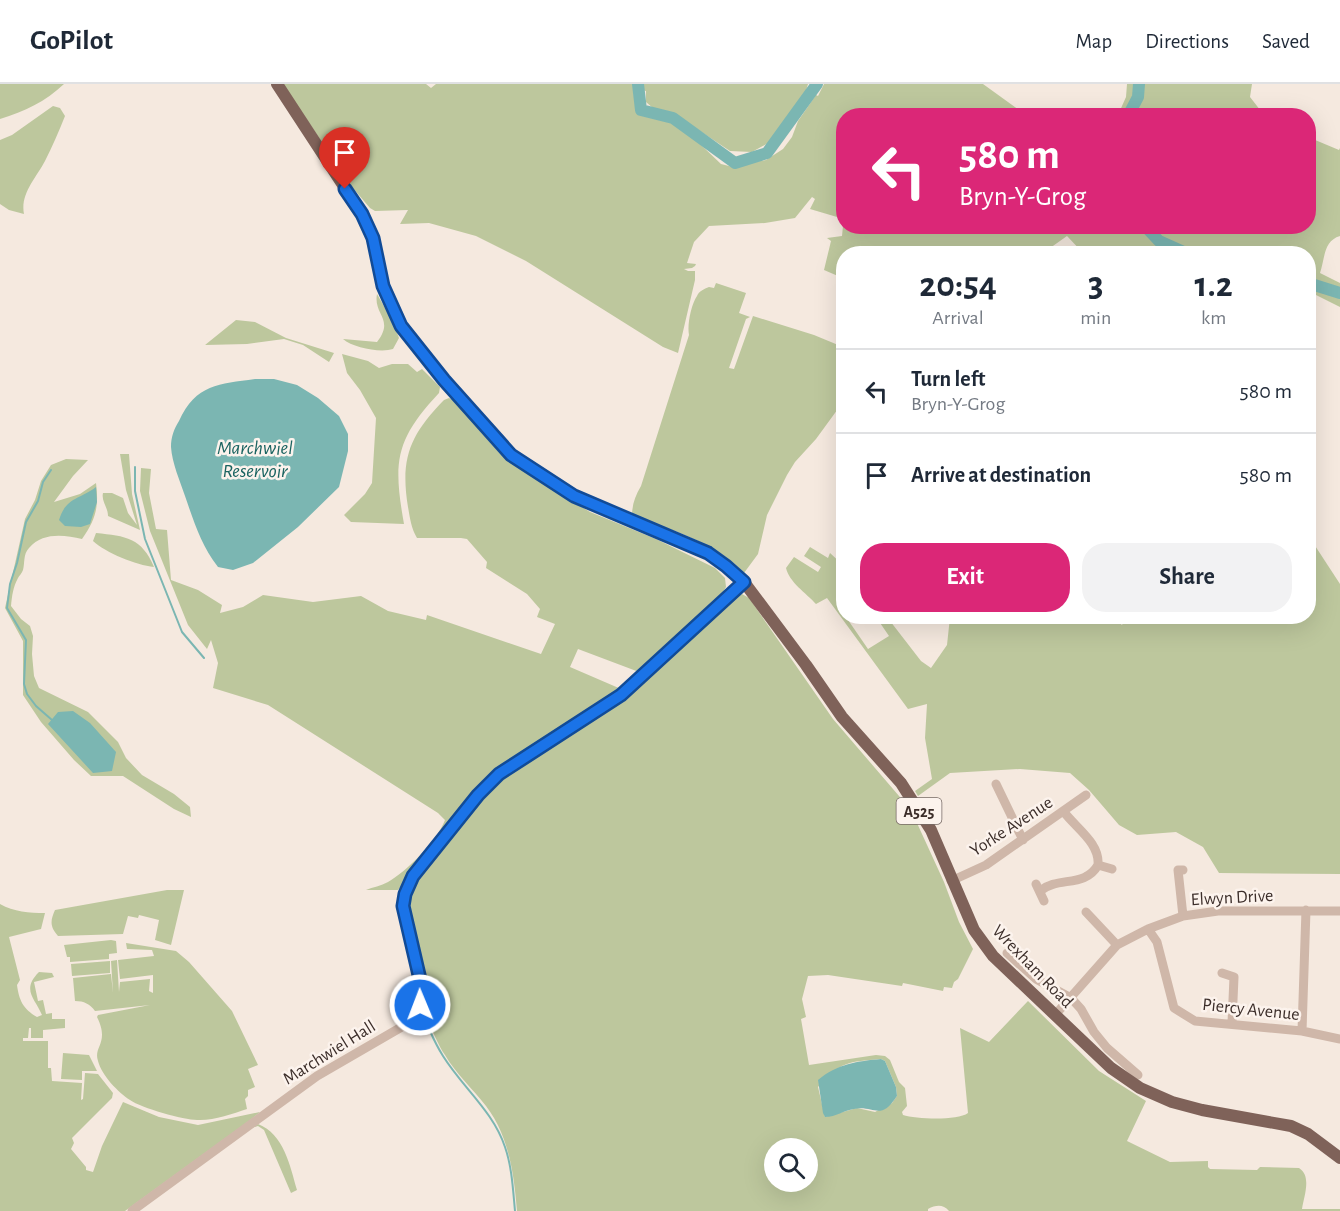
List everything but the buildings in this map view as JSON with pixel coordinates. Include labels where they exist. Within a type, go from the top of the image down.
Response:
[{"type":"main road","name":"A525","points":[[277,84],[362,214],[373,238],[383,286],[401,326],[444,380],[511,455],[574,496],[708,553],[744,582]]},
{"type":"main road","name":"Wrexham Road","points":[[744,582],[788,639],[842,717],[902,783],[931,830],[974,930],[993,956],[1111,1068],[1140,1088],[1172,1102],[1202,1110],[1291,1126],[1308,1134],[1340,1158]]},
{"type":"street","name":"Marchwiel Hall","points":[[132,1211],[317,1076],[405,1025],[415,1016],[420,1005],[422,988],[403,906],[405,894],[413,876],[478,795],[499,774],[621,695],[744,582]]},
{"type":"street","points":[[996,784],[1008,801],[1023,840]]},
{"type":"street","name":"Yorke Avenue","points":[[951,880],[986,865],[1086,795]]},
{"type":"street","points":[[1044,901],[1038,888],[1083,879],[1091,875],[1098,865],[1099,858],[1094,845],[1072,824],[1064,812]]},
{"type":"street","points":[[1098,865],[1112,868]]},
{"type":"street","points":[[1178,871],[1183,916]]},
{"type":"street","points":[[1302,1031],[1306,910]]},
{"type":"street","name":"Elwyn Drive","points":[[1055,1015],[1117,945],[1148,929],[1183,916],[1218,911],[1340,911]]},
{"type":"street","points":[[1092,914],[1117,945]]},
{"type":"street","name":"Piercy Avenue","points":[[1148,929],[1157,942],[1174,1008],[1195,1021],[1302,1031],[1340,1039]]},
{"type":"street","points":[[1007,953],[1020,960],[1036,979],[1071,998],[1107,1048],[1136,1069]]},
{"type":"street","points":[[1222,973],[1238,977],[1232,1023]]},
{"type":"green space","points":[[0,84],[64,84],[50,96],[34,105],[0,119]]},
{"type":"green space","points":[[283,84],[426,84],[431,88],[436,84],[808,84],[805,94],[770,142],[752,152],[730,151],[676,115],[654,109],[646,102],[646,91],[633,88],[636,112],[672,121],[721,164],[737,168],[744,164],[766,160],[783,149],[792,137],[798,121],[816,95],[818,96],[824,84],[983,84],[1016,108],[836,108],[836,217],[810,209],[815,199],[812,197],[795,218],[765,223],[709,226],[694,242],[687,263],[696,264],[695,266],[684,269],[695,271],[695,280],[678,353],[663,347],[526,261],[476,236],[429,223],[400,224],[408,210],[375,211],[352,187]]},
{"type":"green space","points":[[1127,84],[1252,84],[1250,97],[1259,108],[1121,108],[1126,97]]},
{"type":"green space","points":[[53,106],[60,108],[65,116],[24,200],[24,214],[9,210],[0,204],[0,140],[12,135]]},
{"type":"green space","points":[[1316,140],[1339,150],[1340,148],[1340,236],[1330,242],[1320,273],[1340,283],[1340,307],[1316,295],[1316,246],[1076,246],[1067,236],[1053,246],[836,246],[836,275],[824,270],[831,241],[827,238],[842,236],[842,234],[1316,234]]},
{"type":"green space","points":[[716,283],[746,293],[739,313],[750,317],[746,319],[729,368],[734,369],[753,316],[836,344],[836,412],[787,475],[767,515],[758,554],[744,573],[733,562],[707,545],[632,516],[634,501],[641,486],[689,335],[693,304],[700,291],[709,287],[714,288]]},
{"type":"green space","points":[[377,294],[399,338],[393,349],[367,349],[343,339],[377,342],[382,334],[384,322],[378,307]]},
{"type":"green space","points":[[236,320],[255,322],[286,338],[334,353],[329,362],[303,345],[284,339],[247,344],[205,345]]},
{"type":"green space","points":[[342,354],[368,361],[379,368],[392,364],[408,364],[417,372],[422,369],[440,387],[439,393],[413,425],[401,453],[399,484],[404,524],[351,522],[344,515],[365,494],[372,483],[376,418],[347,373]]},
{"type":"green space","points":[[449,398],[497,450],[522,469],[590,512],[656,539],[715,568],[725,578],[726,587],[718,600],[639,672],[578,649],[570,667],[621,689],[501,769],[478,788],[398,890],[366,890],[385,883],[404,871],[421,855],[445,820],[438,813],[268,705],[213,688],[218,663],[211,640],[207,649],[188,625],[150,531],[140,491],[141,468],[151,469],[149,493],[156,529],[167,530],[171,580],[198,590],[222,605],[220,613],[243,607],[263,595],[313,602],[361,596],[388,611],[426,620],[427,615],[541,654],[555,624],[537,617],[540,609],[527,594],[486,568],[487,562],[467,539],[417,538],[413,530],[405,475],[410,448],[432,413],[444,400]]},
{"type":"green space","points":[[120,454],[129,454],[132,494],[140,530],[108,516],[103,499],[103,493],[112,493],[123,498],[128,513],[137,525],[126,490]]},
{"type":"green space","points":[[66,459],[88,460],[54,502],[80,494],[96,483],[97,506],[91,525],[82,539],[68,536],[47,537],[35,543],[26,553],[23,570],[14,588],[11,606],[30,626],[33,636],[34,676],[39,688],[88,712],[118,742],[126,758],[142,775],[174,794],[190,807],[191,817],[174,809],[123,776],[91,776],[41,722],[23,695],[23,641],[5,608],[25,519],[35,500],[41,481],[51,465]]},
{"type":"green space","points":[[96,533],[132,540],[144,550],[154,567],[130,561],[105,550],[93,541]]},
{"type":"green space","points":[[810,547],[828,558],[830,553],[836,559],[836,610],[827,598],[816,604],[794,583],[786,568],[794,557],[818,572],[821,567],[804,556]]},
{"type":"green space","points":[[1316,547],[1340,584],[1340,874],[1219,873],[1203,847],[1176,832],[1137,835],[1119,825],[1089,790],[1070,773],[1020,769],[950,773],[918,796],[915,791],[932,779],[925,738],[927,704],[908,709],[846,624],[851,624],[868,649],[889,636],[881,624],[892,624],[921,661],[931,668],[947,645],[949,624],[1316,624]]},
{"type":"green space","points":[[742,594],[749,598],[833,719],[911,810],[973,949],[952,988],[944,987],[943,991],[903,983],[902,986],[828,975],[808,976],[802,999],[806,1017],[801,1019],[809,1065],[876,1055],[885,1056],[890,1060],[899,1082],[905,1088],[907,1106],[902,1112],[903,1115],[917,1118],[963,1116],[968,1113],[960,1028],[989,1042],[1028,1001],[1099,1071],[1146,1101],[1127,1141],[1170,1162],[1208,1161],[1210,1169],[1299,1168],[1306,1181],[1302,1209],[1340,1209],[1340,1211],[949,1211],[939,1206],[928,1209],[928,1211],[517,1211],[509,1156],[494,1118],[449,1062],[428,1022],[419,1022],[420,1014],[407,906],[412,885],[491,788],[528,759],[604,714],[733,596]],"holes":[[[881,1059],[885,1061],[896,1087],[897,1096],[892,1103],[875,1112],[857,1108],[825,1117],[818,1087],[826,1078],[846,1064]]]},
{"type":"green space","points":[[167,890],[184,890],[171,945],[155,940],[159,920],[139,915],[138,918],[128,916],[123,934],[58,936],[53,930],[52,921],[55,910]]},
{"type":"green space","points":[[0,904],[22,912],[45,913],[41,929],[9,937],[20,980],[17,985],[23,1004],[37,1017],[42,1015],[31,994],[31,984],[39,972],[52,973],[54,977],[34,982],[38,1001],[43,1000],[46,1014],[52,1013],[52,1019],[65,1019],[65,1028],[43,1030],[43,1038],[31,1038],[31,1028],[29,1028],[28,1038],[23,1038],[23,1041],[48,1041],[48,1068],[51,1068],[52,1081],[82,1083],[81,1100],[83,1099],[85,1073],[98,1074],[113,1093],[112,1098],[72,1138],[74,1143],[71,1149],[86,1170],[93,1172],[102,1146],[123,1102],[159,1117],[198,1125],[260,1112],[125,1211],[0,1211]]},
{"type":"green space","points":[[116,941],[117,953],[109,954],[109,959],[70,962],[64,945]]},
{"type":"green space","points":[[126,943],[176,951],[189,962],[232,1011],[258,1065],[248,1069],[255,1087],[248,1090],[248,1096],[245,1099],[247,1109],[209,1119],[183,1118],[153,1110],[130,1100],[120,1093],[107,1078],[100,1067],[97,1056],[102,1038],[98,1015],[150,1005],[95,1011],[86,1003],[75,1001],[73,978],[111,974],[113,993],[111,961],[117,960],[119,992],[120,982],[150,979],[149,991],[153,993],[153,975],[120,979],[118,960],[154,956],[152,950],[127,949]]},
{"type":"green space","points":[[110,961],[110,973],[72,976],[71,964]]},
{"type":"green space","points":[[63,1053],[89,1055],[97,1071],[82,1071],[82,1080],[61,1079]]},
{"type":"green space","points":[[258,1124],[274,1135],[280,1143],[297,1190],[291,1193],[264,1130],[258,1126],[251,1128]]},
{"type":"water","name":"Marchwiel Reservoir","points":[[274,379],[297,385],[318,398],[339,416],[348,434],[348,451],[339,487],[298,527],[253,563],[233,570],[218,567],[202,542],[176,472],[171,443],[174,430],[186,409],[201,393],[230,382]]},
{"type":"water","points":[[96,487],[97,502],[90,524],[81,527],[65,526],[59,520],[65,507]]},
{"type":"water","points":[[73,711],[90,723],[116,752],[112,771],[93,773],[48,724],[58,712]]},
{"type":"water","points":[[881,1059],[885,1061],[896,1087],[897,1096],[891,1104],[877,1111],[861,1108],[825,1117],[818,1080],[848,1064]]},
{"type":"waterway","points":[[638,84],[641,110],[673,118],[735,163],[767,153],[817,84]]},
{"type":"waterway","points":[[1132,108],[1138,97],[1139,84]]},
{"type":"waterway","points":[[1152,234],[1159,241],[1170,246]]},
{"type":"waterway","points":[[1316,286],[1340,293]]},
{"type":"waterway","points":[[135,467],[135,491],[145,539],[182,632],[204,658]]},
{"type":"waterway","points":[[51,470],[43,482],[38,501],[26,522],[10,584],[7,608],[26,640],[24,684],[27,694],[36,706],[52,720]]},
{"type":"waterway","points":[[430,1031],[443,1056],[500,1134],[509,1162],[515,1211]]},
{"type":"route","points":[[345,189],[362,214],[373,238],[383,286],[401,326],[444,380],[511,455],[574,496],[708,553],[744,582],[621,695],[499,774],[478,795],[413,876],[405,894],[403,906],[422,988],[420,1005]]}]
